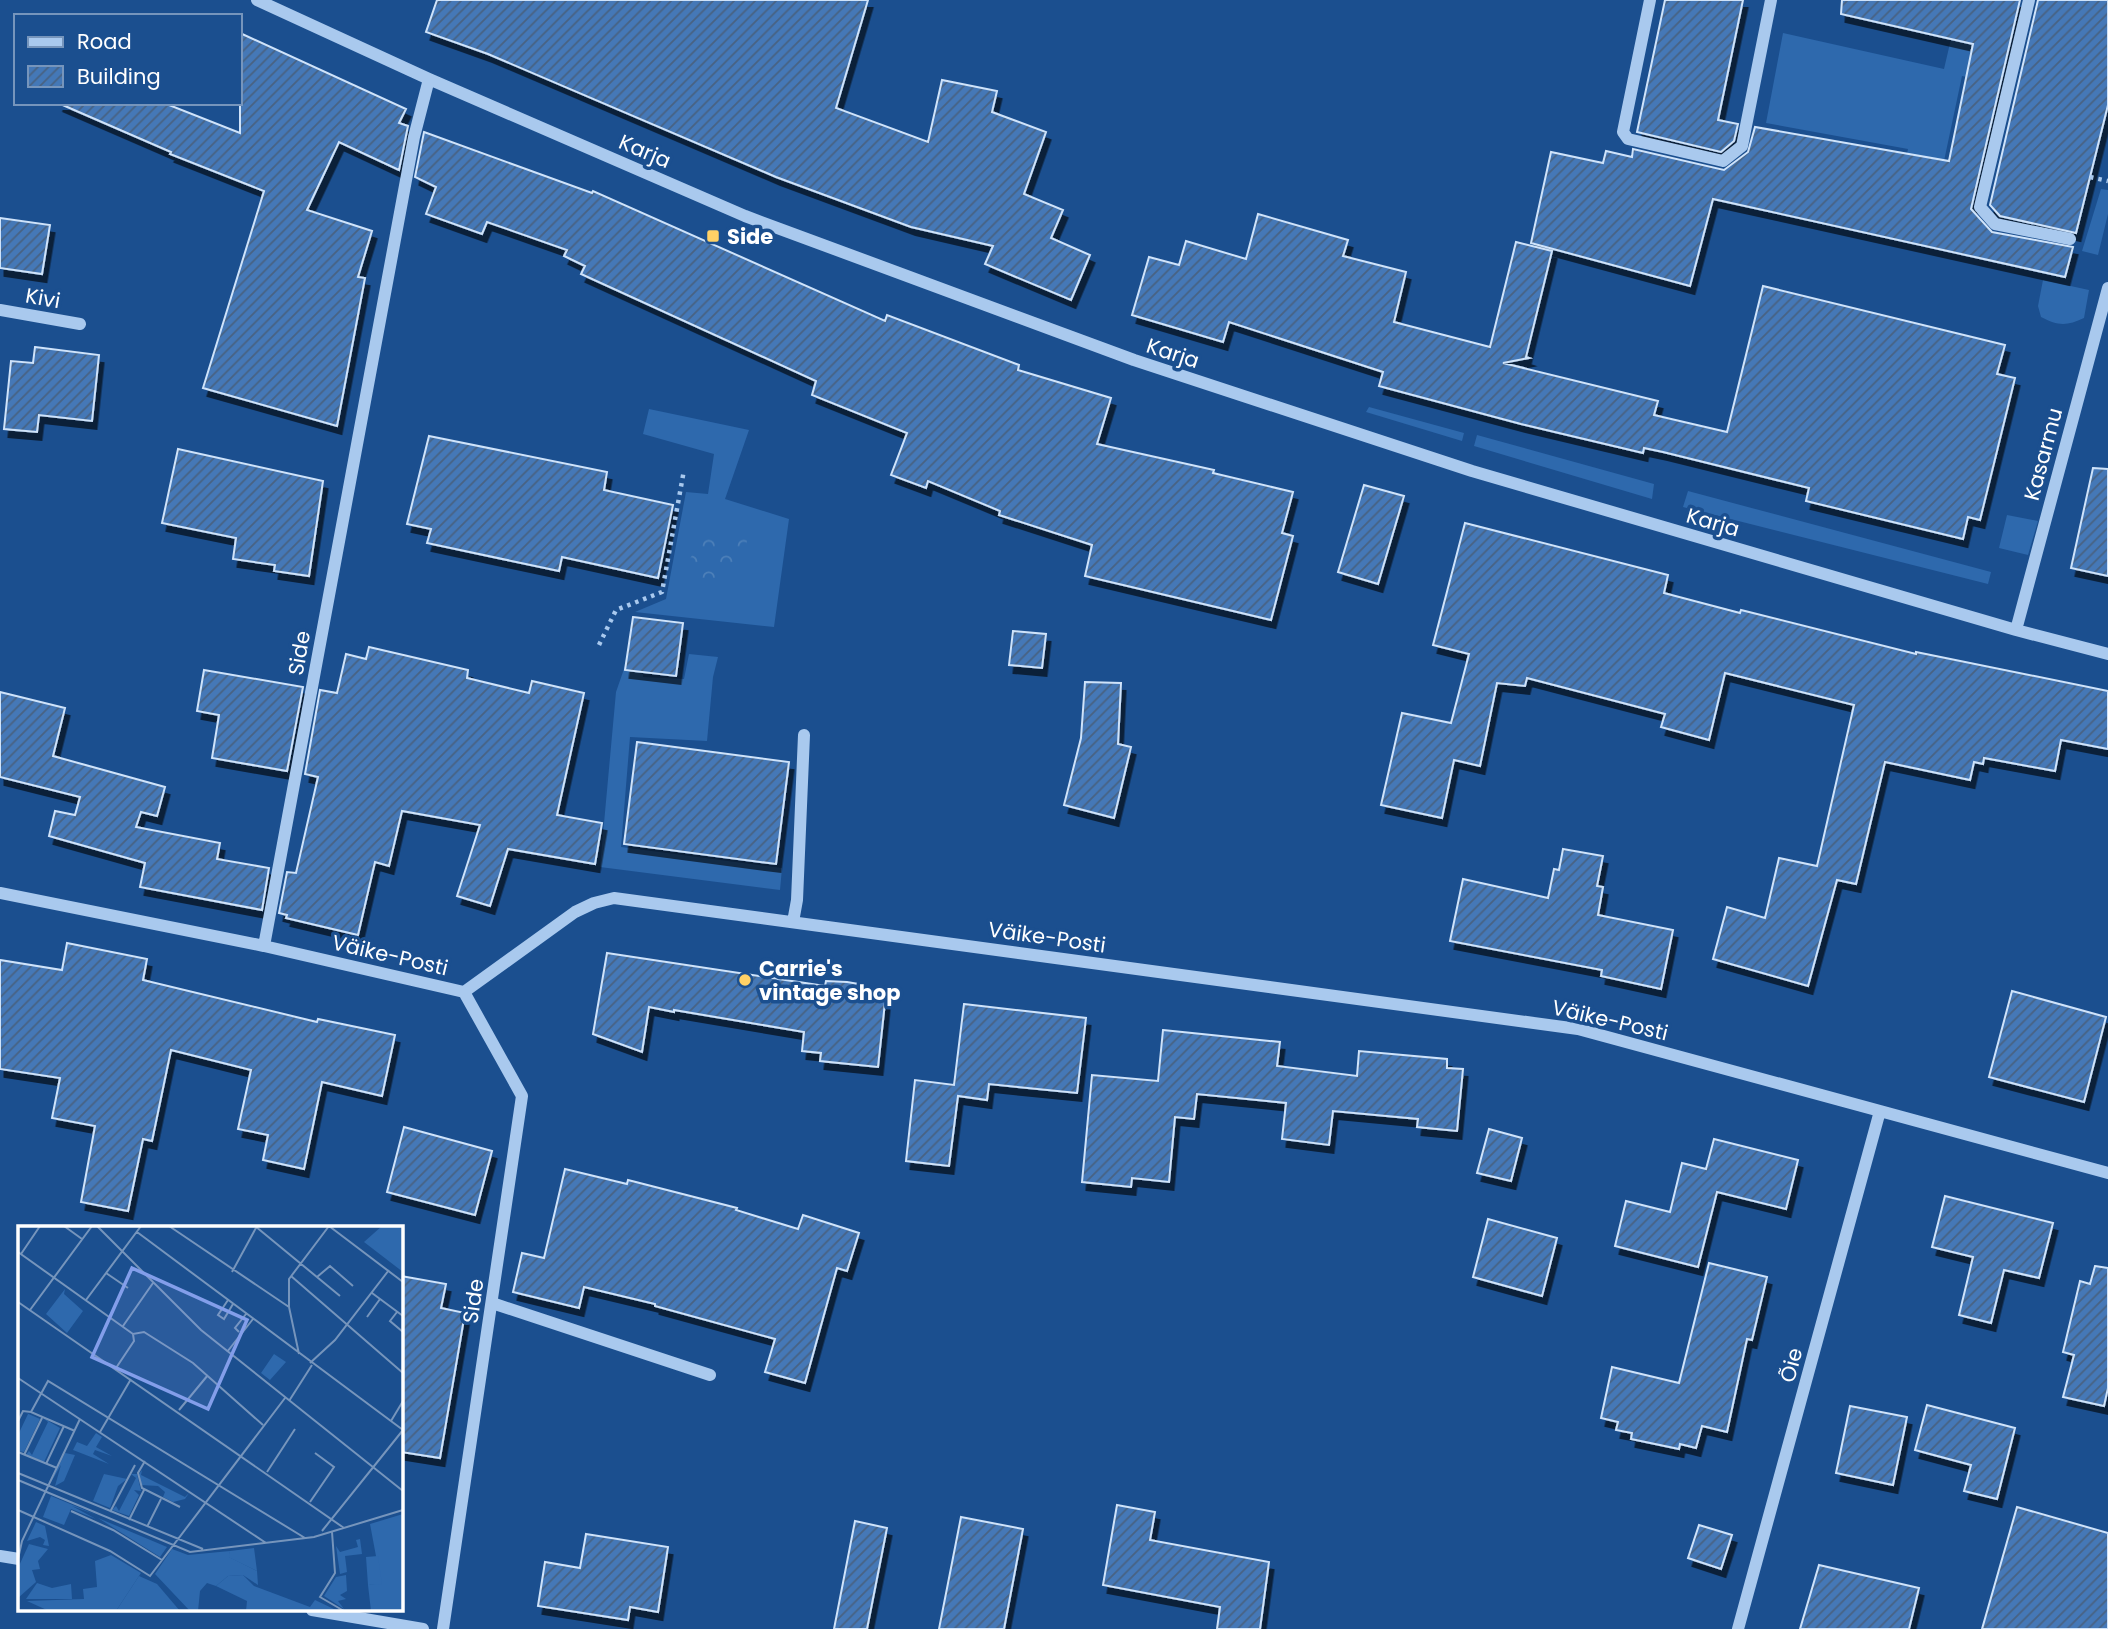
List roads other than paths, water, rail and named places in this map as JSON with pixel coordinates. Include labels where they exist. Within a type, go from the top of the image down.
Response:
[{"type":"street","name":"Karja","points":[[257,0],[429,79],[745,216],[1133,360],[1472,471],[2016,630],[2108,654]]},
{"type":"street","points":[[1650,0],[1623,132],[1628,139],[1723,160],[1742,146],[1771,0]]},
{"type":"street","points":[[2029,0],[1980,206],[1995,224],[2070,239]]},
{"type":"street","name":"Side","points":[[264,946],[414,137],[429,79]]},
{"type":"street","name":"Kasarmu","points":[[2016,630],[2108,288]]},
{"type":"street","name":"Kivi","points":[[0,310],[80,324]]},
{"type":"street","points":[[793,922],[797,901],[804,735]]},
{"type":"street","name":"Väike-Posti","points":[[0,893],[264,946],[464,992],[575,912],[614,898],[1578,1029],[2108,1172]]},
{"type":"street","name":"Side","points":[[443,1629],[522,1096],[464,992]]},
{"type":"street","name":"Õie","points":[[1738,1629],[1880,1111]]},
{"type":"street","points":[[492,1303],[710,1375]]},
{"type":"street","points":[[0,1556],[18,1559]]},
{"type":"street","points":[[324,1612],[423,1629]]},
{"type":"place","name":"Side","points":[[713,236]]},
{"type":"place","name":"Carrie's vintage shop","points":[[745,980]]}]
